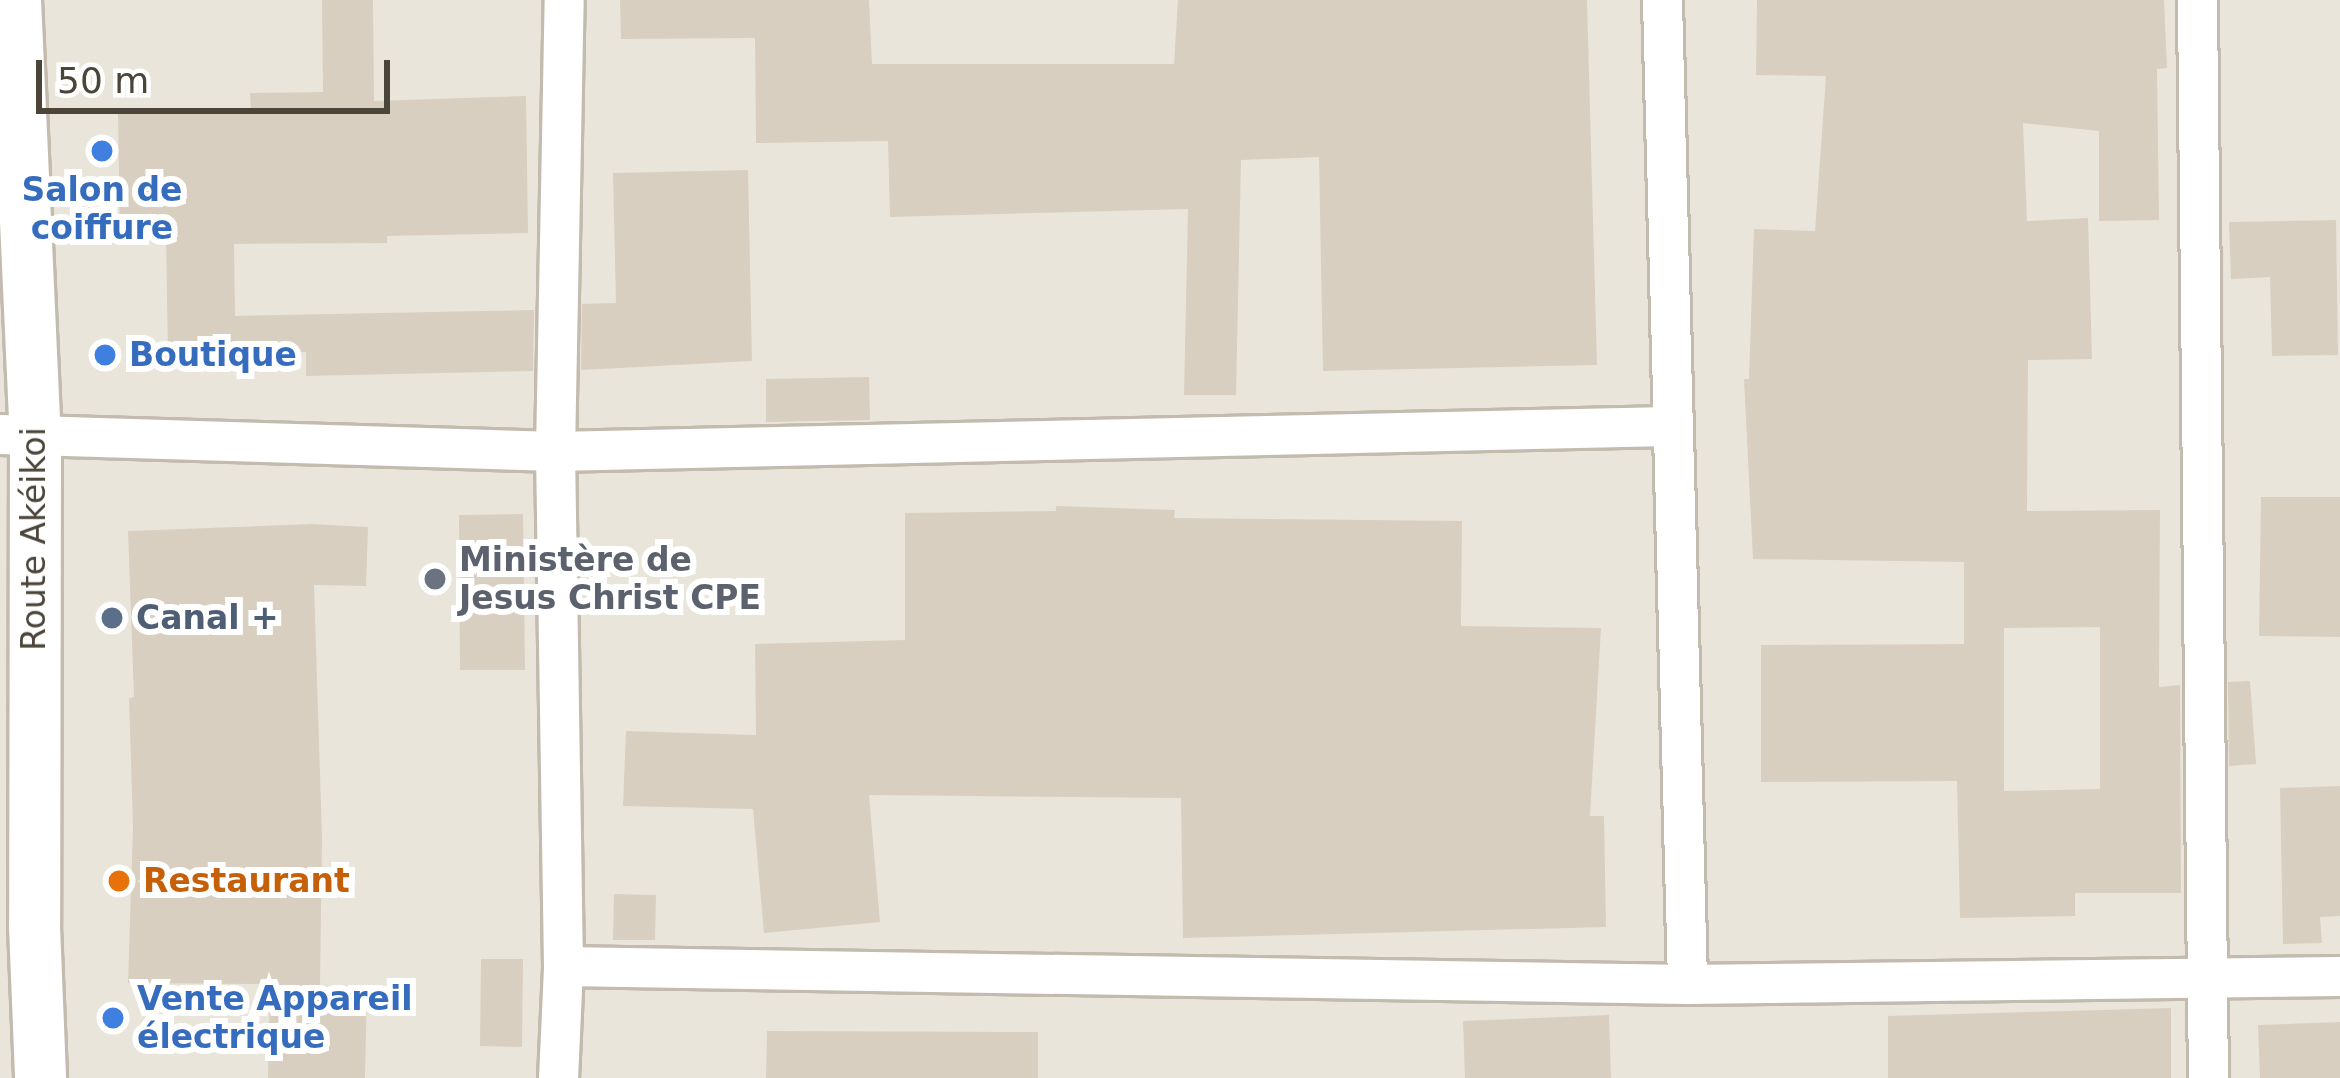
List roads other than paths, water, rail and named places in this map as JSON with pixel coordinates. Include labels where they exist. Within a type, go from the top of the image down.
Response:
[{"type":"street","name":"Route Akéikoi","points":[[15,0],[17,926],[40,1078]]},
{"type":"street","points":[[558,1078],[563,965],[555,451],[564,0]]},
{"type":"street","points":[[1663,0],[1669,426],[1687,984]]},
{"type":"street","points":[[2197,0],[2208,1078]]},
{"type":"street","points":[[17,434],[555,451],[1669,426]]},
{"type":"street","points":[[563,965],[1687,984],[2340,976]]},
{"type":"place","name":"Salon de coiffure","points":[[102,151]]},
{"type":"place","name":"Boutique","points":[[105,355]]},
{"type":"place","name":"Ministère de Jesus Christ CPE","points":[[435,579]]},
{"type":"place","name":"Canal +","points":[[112,618]]},
{"type":"place","name":"Restaurant","points":[[119,881]]},
{"type":"place","name":"Vente Appareil électrique","points":[[113,1018]]}]
